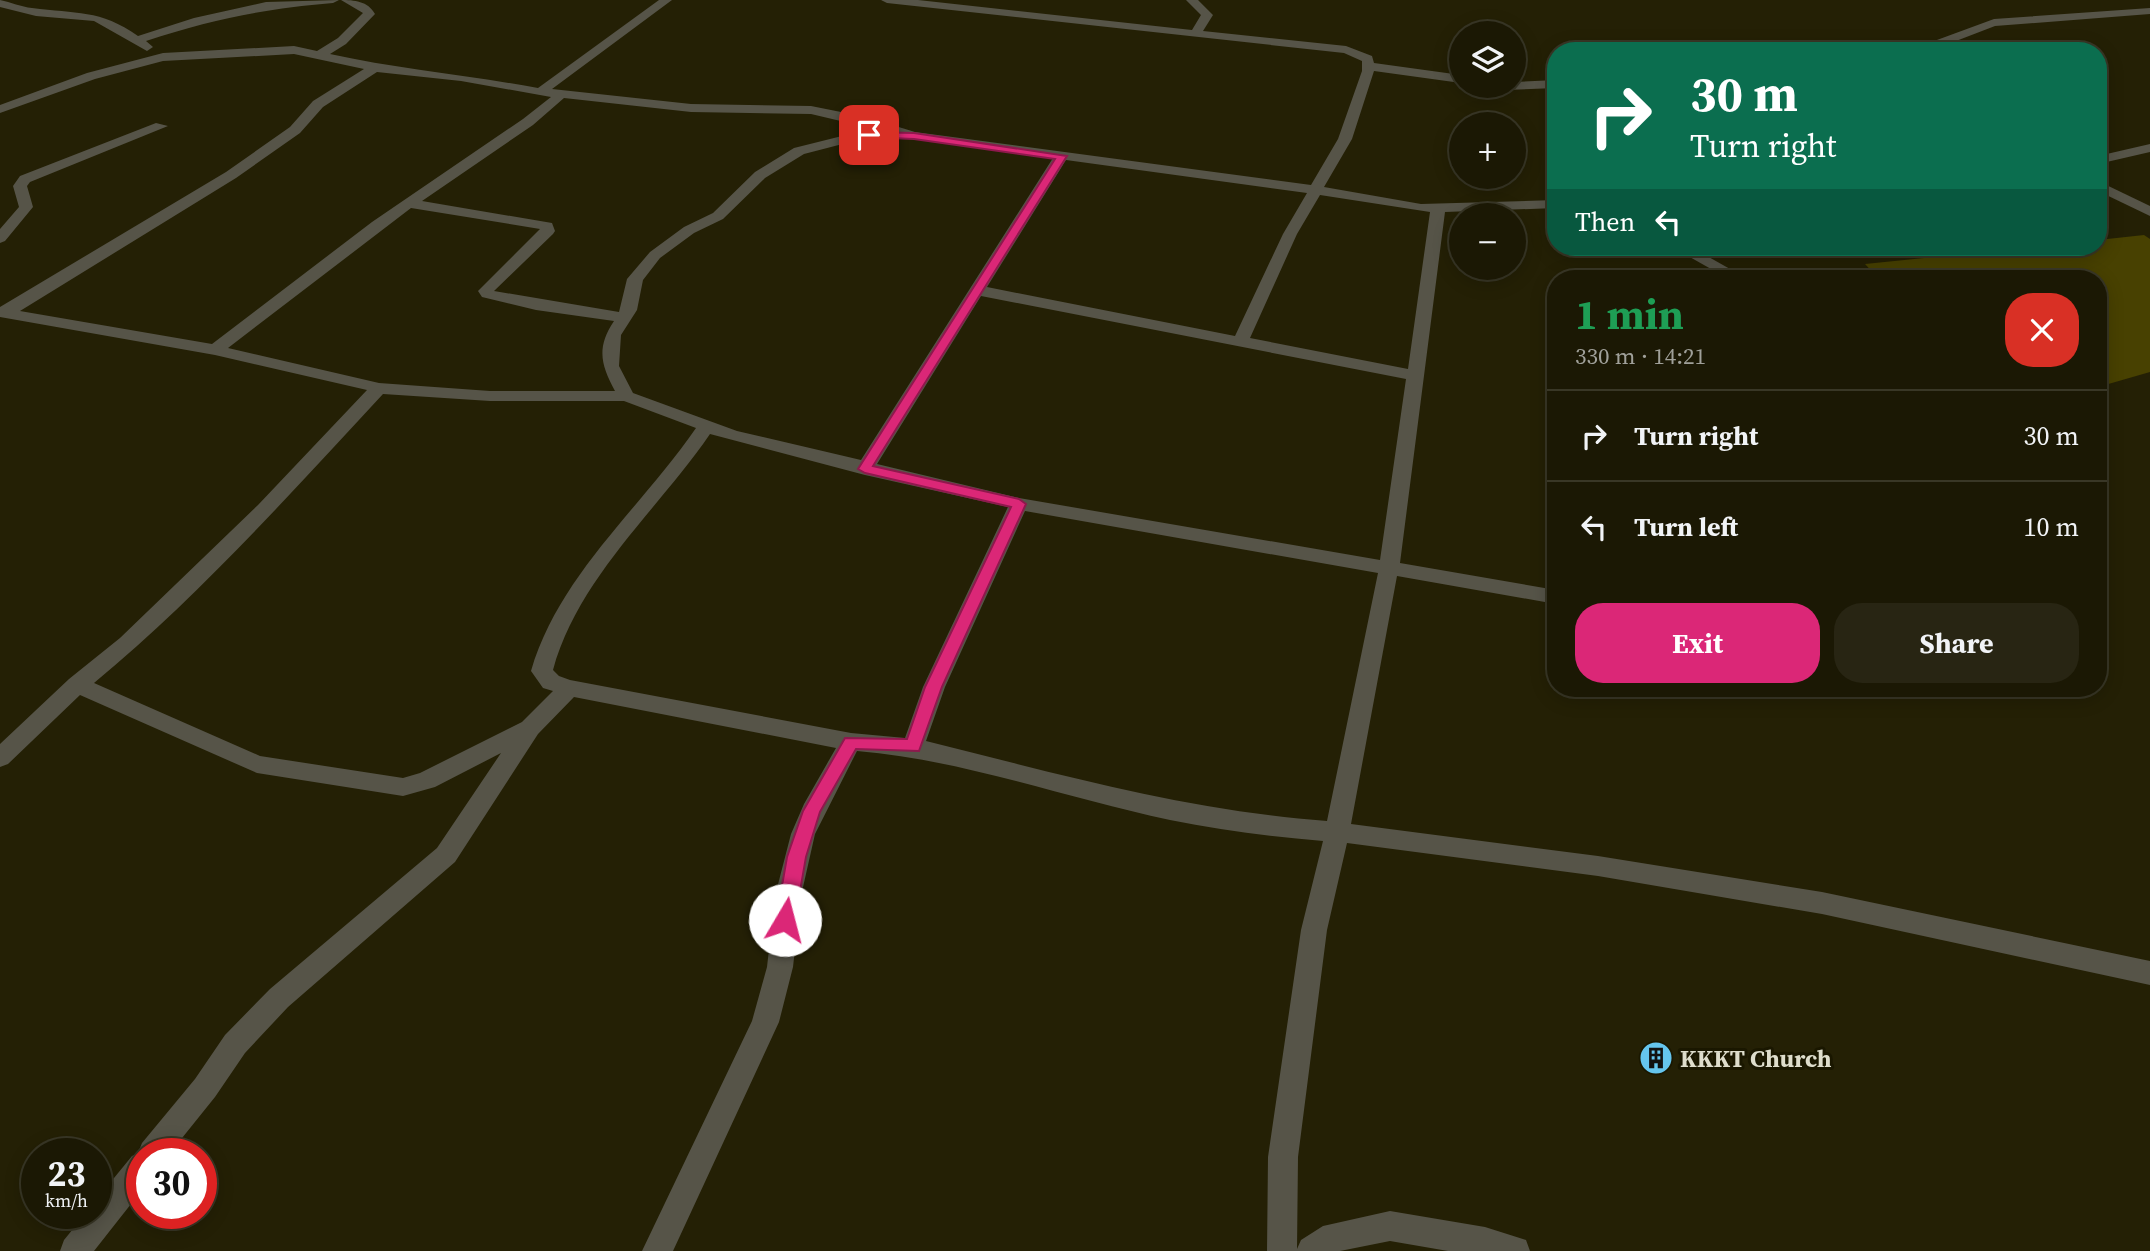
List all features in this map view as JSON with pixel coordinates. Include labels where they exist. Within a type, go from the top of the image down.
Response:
[{"type":"street","points":[[137,40],[198,20],[266,5],[333,0]]},
{"type":"street","points":[[320,55],[342,41],[369,15],[367,10],[347,0]]},
{"type":"street","points":[[540,92],[666,0]]},
{"type":"street","points":[[887,0],[1346,50],[1366,56],[1368,66],[1345,139],[1290,234],[1241,341]]},
{"type":"street","points":[[1192,0],[1206,15],[1195,35]]},
{"type":"street","points":[[0,3],[29,13],[99,18],[123,28],[163,57]]},
{"type":"street","points":[[1946,42],[1994,23],[2150,11]]},
{"type":"street","points":[[0,109],[91,76],[163,57],[294,50],[375,68],[461,77],[540,92],[703,109],[811,110],[861,120],[914,136]]},
{"type":"street","points":[[1368,66],[1449,77]]},
{"type":"street","points":[[3,312],[231,175],[295,130],[318,104],[375,68]]},
{"type":"street","points":[[1526,86],[1547,85]]},
{"type":"street","points":[[215,350],[407,203],[528,122],[562,94]]},
{"type":"street","points":[[0,238],[26,207],[20,187],[25,179],[161,126]]},
{"type":"street","points":[[626,396],[613,374],[610,351],[613,335],[629,310],[635,279],[655,255],[689,230],[718,216],[749,184],[774,165],[799,151],[858,136],[914,136],[1316,188],[1396,205],[1438,209],[1547,204]]},
{"type":"street","points":[[2107,158],[2150,148]]},
{"type":"street","points":[[865,469],[975,290],[1036,201],[1062,156]]},
{"type":"street","points":[[2107,190],[2150,212]]},
{"type":"street","points":[[407,203],[547,226],[548,231],[490,285],[486,291],[488,294],[624,318]]},
{"type":"street","points":[[1282,1251],[1285,1143],[1314,930],[1337,832],[1389,568],[1413,375],[1438,209]]},
{"type":"street","points":[[1697,256],[1723,270]]},
{"type":"street","points":[[975,290],[1413,375]]},
{"type":"street","points":[[3,312],[215,350],[379,388],[490,396],[626,396],[706,427],[865,469],[1019,504],[1547,595]]},
{"type":"street","points":[[0,758],[77,685],[128,643],[257,517],[379,388]]},
{"type":"street","points":[[706,427],[676,470],[601,564],[547,649],[542,671],[551,682],[569,688],[851,742],[913,747],[1169,810],[1261,826],[1337,832],[1598,866],[1822,902],[2150,973]]},
{"type":"street","points":[[913,747],[934,687],[1019,504]]},
{"type":"street","points":[[77,685],[257,764],[403,787],[427,780],[530,728]]},
{"type":"street","points":[[164,1138],[205,1088],[235,1044],[279,998],[446,855],[479,800],[530,728],[569,688]]},
{"type":"street","points":[[657,1251],[765,1023],[780,967],[788,896],[803,834],[812,811],[851,742]]},
{"type":"street","points":[[75,1251],[126,1186]]},
{"type":"street","points":[[1312,1251],[1334,1237],[1390,1226],[1485,1242],[1515,1251]]},
{"type":"shaded area","points":[[2144,235],[2150,239],[2150,372],[2107,384],[2107,270],[1871,270],[1865,264],[1944,256],[2107,256],[2107,239]]},
{"type":"place","name":"KKKT Church","points":[[1656,1058]]},
{"type":"route","points":[[785,920],[796,857],[812,811],[851,742],[913,747],[934,687],[1019,504],[865,469],[925,369],[1036,201],[1062,156],[914,136],[869,135]]}]
